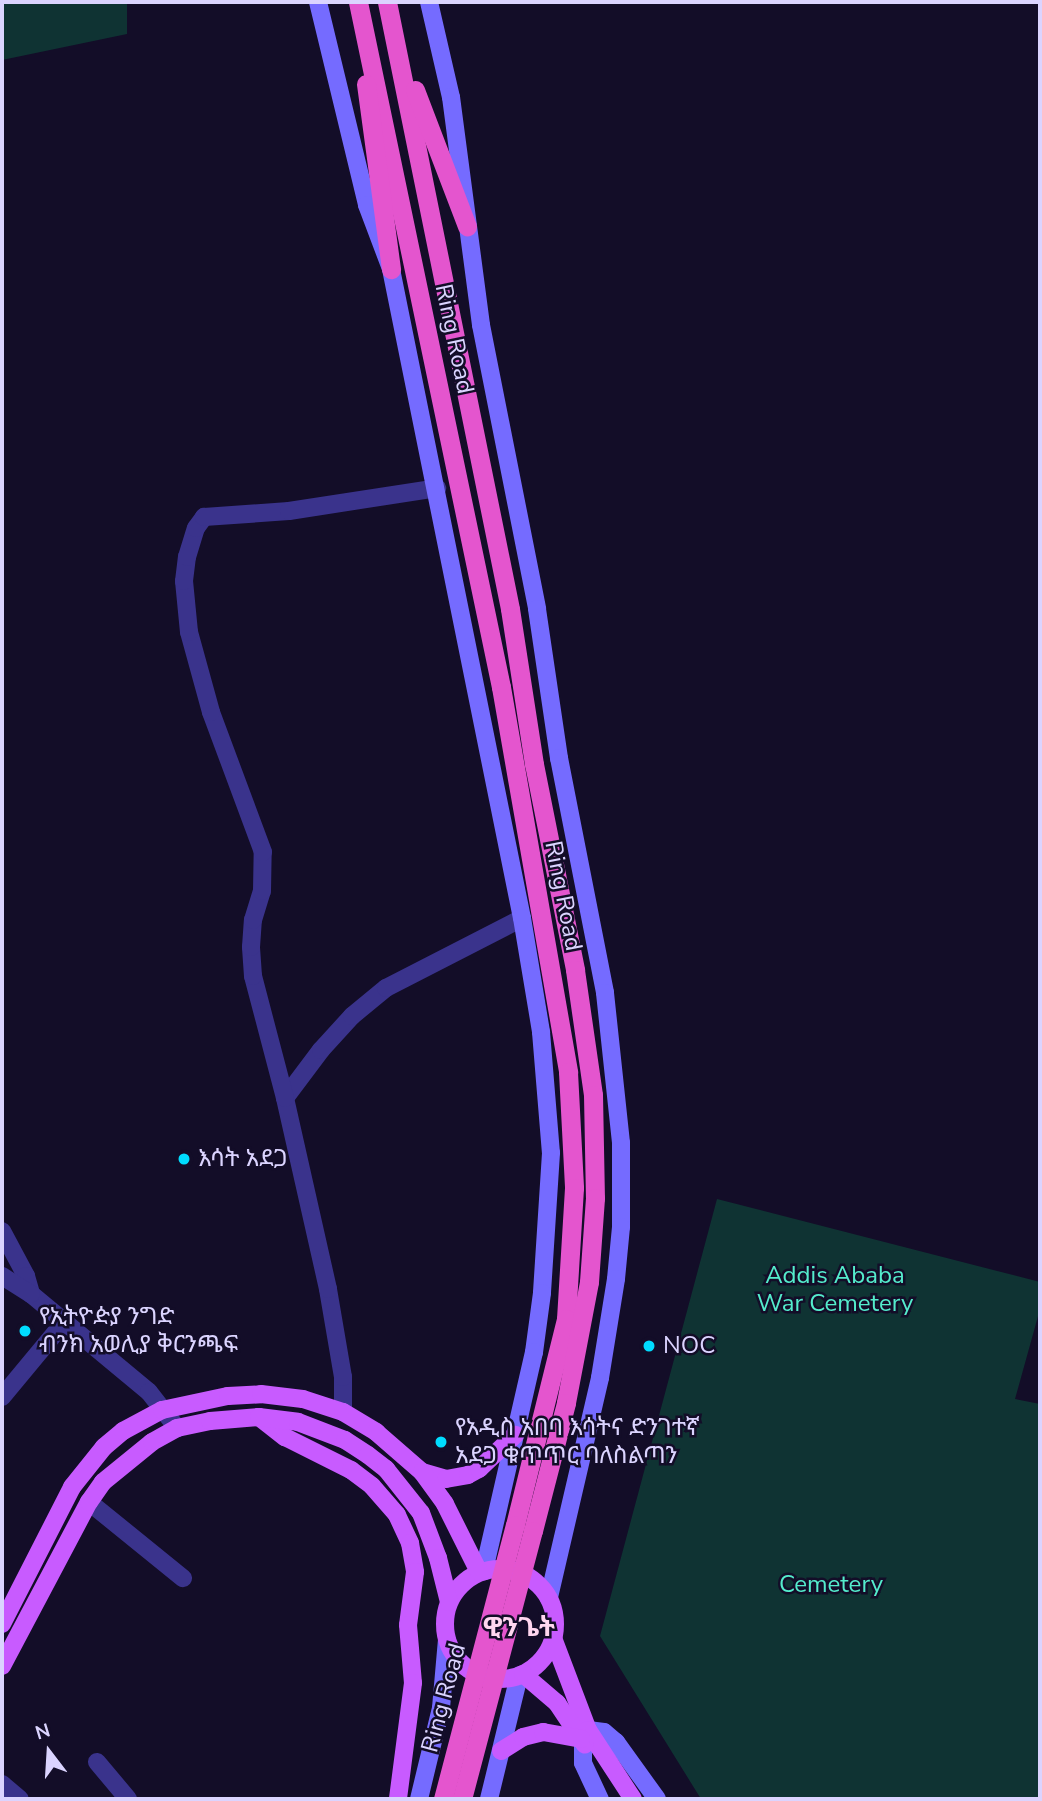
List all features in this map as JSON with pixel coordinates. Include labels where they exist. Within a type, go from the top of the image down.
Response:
[{"type":"highway","name":"Ring Road","points":[[358,2],[501,687],[568,1072],[574,1188],[568,1293],[558,1353],[443,1799]]},
{"type":"highway","name":"Ring Road","points":[[387,2],[510,609],[534,764],[575,970],[591,1082],[596,1150],[594,1237],[581,1335],[549,1474],[462,1799]]},
{"type":"highway","points":[[372,60],[366,84],[368,112],[391,269]]},
{"type":"highway","points":[[401,61],[418,96],[467,226]]},
{"type":"main road","points":[[318,2],[367,205],[391,269],[522,918],[541,1032],[551,1153],[542,1293],[534,1352],[482,1572]]},
{"type":"main road","name":"Ring Road","points":[[429,2],[451,97],[481,325],[537,609],[559,758],[605,993],[621,1143],[621,1227],[600,1378],[549,1598]]},
{"type":"main road","points":[[2,1624],[72,1487],[89,1463],[123,1431],[162,1410],[228,1396],[261,1394],[303,1399],[343,1412],[376,1432],[422,1472],[445,1504],[482,1572]]},
{"type":"main road","points":[[259,1417],[285,1437],[351,1470],[372,1486],[397,1515],[410,1543],[415,1572],[408,1625],[412,1709],[398,1799]]},
{"type":"main road","points":[[2,1666],[89,1502],[103,1482],[134,1455],[177,1428],[231,1418],[259,1417],[298,1422],[345,1440],[386,1469],[421,1514],[441,1568],[449,1602]]},
{"type":"main road","points":[[422,1472],[446,1479],[468,1475],[479,1469],[515,1434]]},
{"type":"main road","points":[[419,1799],[441,1708],[447,1640],[445,1615],[449,1602],[456,1590],[482,1572],[496,1569],[521,1572],[532,1578],[549,1598],[555,1618],[553,1639],[584,1737],[623,1799]]},
{"type":"main road","points":[[447,1640],[460,1662],[470,1670],[494,1679],[521,1675],[542,1659],[553,1639]]},
{"type":"main road","points":[[521,1675],[557,1703],[633,1799]]},
{"type":"main road","points":[[489,1799],[521,1675]]},
{"type":"main road","points":[[501,1751],[523,1737],[543,1732],[584,1737],[604,1732],[617,1742],[657,1799]]},
{"type":"main road","points":[[584,1737],[583,1763],[600,1799]]},
{"type":"street","points":[[343,1412],[343,1377],[338,1338],[285,1098],[253,976],[251,947],[264,872],[263,852],[211,712],[189,632],[184,581],[187,556],[196,528],[204,517],[289,511],[437,488]]},
{"type":"street","points":[[285,1098],[321,1050],[352,1016],[386,988],[522,918]]},
{"type":"street","points":[[2,1231],[26,1276],[31,1294]]},
{"type":"street","points":[[2,1276],[31,1294],[149,1392],[177,1428]]},
{"type":"street","points":[[2,1396],[65,1321]]},
{"type":"street","points":[[89,1502],[183,1578]]},
{"type":"street","points":[[97,1762],[128,1799]]},
{"type":"street","points":[[2,1784],[20,1799]]},
{"type":"green space","points":[[2,2],[127,2],[127,34],[2,60]]},
{"type":"green space","name":"Cemetery","points":[[717,1199],[1040,1282],[1040,1309],[1015,1399],[1040,1404],[1040,1799],[701,1799],[600,1636]]},
{"type":"place","name":"እሳት አደጋ","points":[[184,1159]]},
{"type":"place","name":"የኢትዮዽያ ንግድ ብንክ አወሊያ ቅርንጫፍ","points":[[25,1331]]},
{"type":"place","name":"NOC","points":[[649,1346]]},
{"type":"place","name":"የአዲስ አበባ እሳትና ድንገተኛ አደጋ ቁጥጥር ባለስልጣን","points":[[441,1442]]},
{"type":"district","name":"ዊንጌት","points":[[519,1628]]},
{"type":"park label","name":"Addis Ababa War Cemetery","points":[[835,1290]]}]
